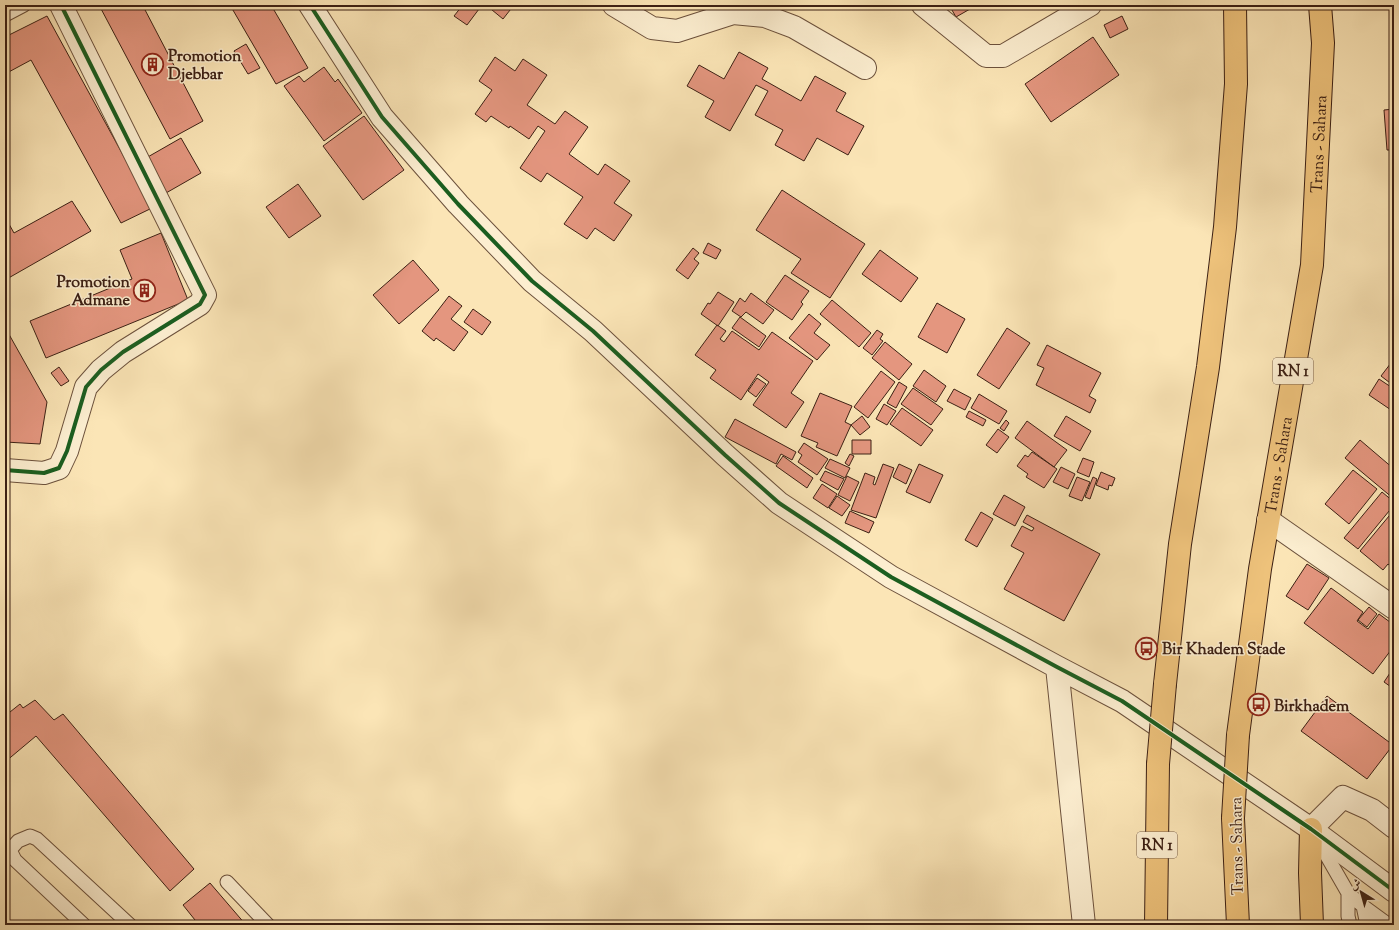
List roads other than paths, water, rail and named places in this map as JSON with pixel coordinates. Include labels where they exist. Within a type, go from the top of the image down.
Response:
[{"type":"highway","name":"RN 1","points":[[1156,925],[1158,764],[1180,544],[1208,367],[1225,227],[1236,84],[1235,5]]},
{"type":"highway","name":"Trans - Sahara","points":[[1238,925],[1233,818],[1238,734],[1260,569],[1312,265],[1323,43],[1320,5]]},
{"type":"highway","points":[[1311,829],[1310,873],[1312,925]]},
{"type":"street","points":[[5,470],[44,473],[59,468],[67,451],[86,387],[100,370],[123,352],[200,304],[205,295],[61,5]]},
{"type":"street","points":[[310,5],[382,117],[458,204],[532,281],[593,331],[730,460],[779,503],[891,577],[1056,667],[1122,701],[1311,829],[1394,891]]},
{"type":"street","points":[[614,5],[652,28],[678,31],[733,13],[765,16],[794,27],[865,68]]},
{"type":"street","points":[[923,5],[986,56],[1003,56],[1090,5]]},
{"type":"street","points":[[1268,520],[1394,608]]},
{"type":"street","points":[[1056,667],[1084,925]]},
{"type":"street","points":[[1311,829],[1343,796],[1372,810],[1394,827]]},
{"type":"lane","points":[[5,15],[24,5]]},
{"type":"lane","points":[[1311,829],[1348,893],[1389,925]]},
{"type":"lane","points":[[84,925],[15,860],[10,850],[18,841],[30,836],[37,839],[130,925]]},
{"type":"lane","points":[[227,882],[268,925]]},
{"type":"lane","points":[[1348,893],[1348,916],[1350,925]]},
{"type":"lane","points":[[1363,906],[1366,925]]},
{"type":"place","name":"Promotion Djebbar","points":[[152,64]]},
{"type":"place","name":"Promotion Admane","points":[[145,290]]},
{"type":"place","name":"Bir Khadem Stade","points":[[1146,648]]},
{"type":"place","name":"Birkhadem","points":[[1258,705]]}]
